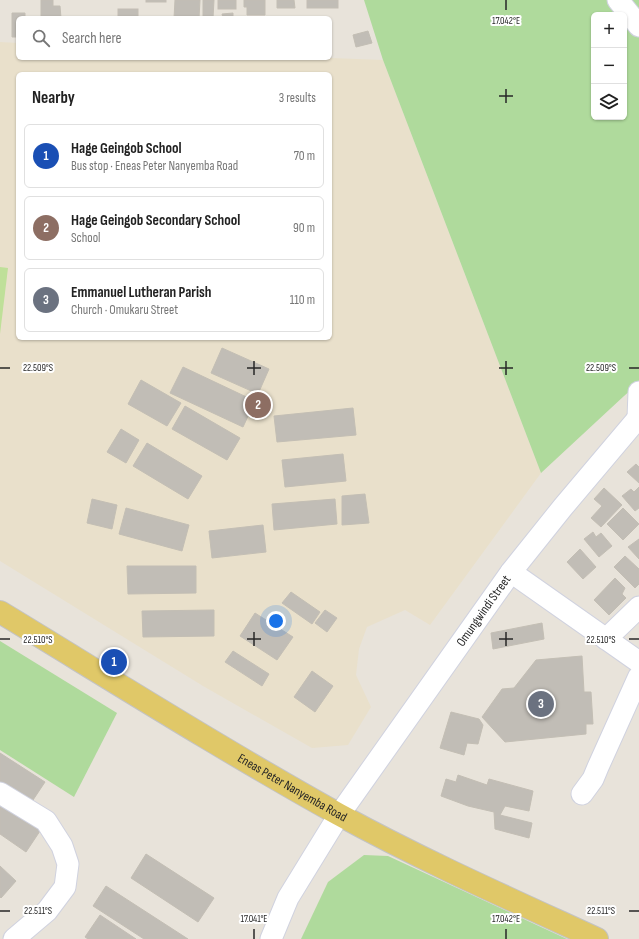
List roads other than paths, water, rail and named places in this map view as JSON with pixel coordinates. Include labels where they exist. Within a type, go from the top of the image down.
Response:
[{"type":"main road","name":"Eneas Peter Nanyemba Road","points":[[0,612],[193,730],[339,814],[429,862],[597,939]]},
{"type":"street","points":[[618,0],[639,26]]},
{"type":"street","points":[[638,417],[639,392]]},
{"type":"street","name":"Omungwindi Street","points":[[271,939],[288,898],[339,814],[511,572],[563,506],[638,417]]},
{"type":"street","points":[[511,572],[639,662]]},
{"type":"street","points":[[606,639],[639,607]]},
{"type":"street","points":[[582,794],[593,779],[639,676]]},
{"type":"street","points":[[0,793],[46,821],[62,846],[68,864],[65,887],[47,911],[14,939]]},
{"type":"place","name":"Hage Geingob Secondary School","points":[[258,405]]},
{"type":"place","name":"Hage Geingob School","points":[[114,662]]},
{"type":"place","name":"Emmanuel Lutheran Parish","points":[[541,704]]}]
